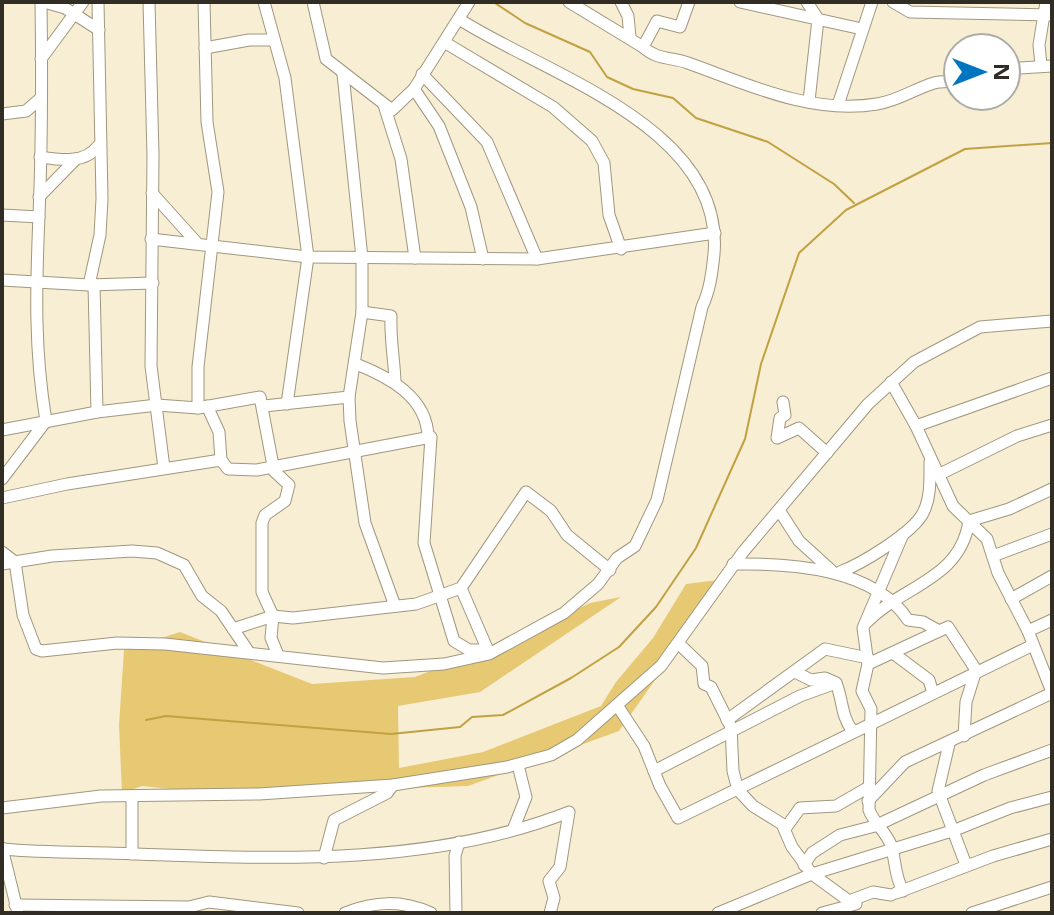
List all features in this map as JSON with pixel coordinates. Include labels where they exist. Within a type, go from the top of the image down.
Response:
[{"type":"street","points":[[2,479],[46,421],[36,364],[34,281],[39,217],[42,2],[65,8],[99,30]]},
{"type":"street","points":[[41,59],[71,14],[83,2]]},
{"type":"street","points":[[97,412],[92,284],[100,235],[98,2]]},
{"type":"street","points":[[149,2],[153,283],[151,366],[164,468]]},
{"type":"street","points":[[204,2],[207,122],[218,192],[198,367],[202,407],[216,419],[221,460],[228,469],[273,467],[432,438],[424,543],[438,598],[454,641],[476,652],[488,651]]},
{"type":"street","points":[[264,2],[285,78],[308,257],[287,404]]},
{"type":"street","points":[[313,2],[324,56],[343,74],[394,110],[414,89],[469,2]]},
{"type":"street","points":[[569,2],[630,37],[658,58],[685,62],[764,92],[838,105],[875,105],[907,97],[934,83],[942,82]]},
{"type":"street","points":[[621,2],[628,16],[630,37]]},
{"type":"street","points":[[643,47],[657,21],[680,27],[689,2]]},
{"type":"street","points":[[740,2],[862,29]]},
{"type":"street","points":[[807,2],[818,19],[809,101]]},
{"type":"street","points":[[838,105],[872,2]]},
{"type":"street","points":[[893,2],[917,12],[1048,10],[1039,45],[1047,66],[1022,68]]},
{"type":"street","points":[[2,552],[15,562],[23,615],[36,649],[42,651],[117,643],[248,651],[304,661],[407,668],[488,651],[564,613],[610,570],[617,558],[635,546],[657,500],[702,307],[710,287],[715,233],[703,187],[675,149],[573,79],[499,46],[459,19]]},
{"type":"street","points":[[205,48],[249,40],[274,40]]},
{"type":"street","points":[[444,42],[553,107],[592,141],[604,163],[609,215],[621,249]]},
{"type":"street","points":[[343,74],[362,258],[362,312],[349,397],[365,523],[395,606]]},
{"type":"street","points":[[422,74],[487,142],[537,259]]},
{"type":"street","points":[[414,89],[439,126],[471,207],[483,259]]},
{"type":"street","points":[[2,114],[26,111],[41,98]]},
{"type":"street","points":[[384,105],[401,159],[415,258]]},
{"type":"street","points":[[40,157],[76,159],[92,154],[98,146]]},
{"type":"street","points":[[39,197],[76,159]]},
{"type":"street","points":[[152,193],[199,245]]},
{"type":"street","points":[[2,215],[39,217]]},
{"type":"street","points":[[151,239],[308,257],[537,259],[715,233]]},
{"type":"street","points":[[2,280],[153,283]]},
{"type":"street","points":[[362,312],[390,315],[390,348],[394,354],[395,381]]},
{"type":"street","points":[[2,808],[58,799],[259,794],[393,785],[518,765],[551,755],[577,740],[661,666],[733,564],[827,453],[891,382],[914,362],[980,327],[1052,321]]},
{"type":"street","points":[[356,364],[395,381],[426,417],[428,437]]},
{"type":"street","points":[[916,426],[1052,378]]},
{"type":"street","points":[[868,801],[905,762],[949,744],[1052,692],[1048,668],[1011,599],[987,539],[953,506],[916,426],[891,382]]},
{"type":"street","points":[[2,430],[97,412],[157,405],[202,407],[255,397],[262,399],[273,467],[289,485],[285,501],[265,515],[262,523],[262,592],[273,616],[271,638],[278,655]]},
{"type":"street","points":[[264,406],[349,397]]},
{"type":"street","points":[[783,402],[785,415],[780,418],[777,438],[799,428],[827,453]]},
{"type":"street","points":[[938,475],[1017,436],[1052,425]]},
{"type":"street","points":[[836,572],[903,534],[924,512],[930,457]]},
{"type":"street","points":[[2,498],[221,460]]},
{"type":"street","points":[[969,521],[1009,509],[1052,489]]},
{"type":"street","points":[[233,629],[273,616],[293,618],[395,606],[438,598],[461,588],[526,492],[560,520],[567,535],[610,570]]},
{"type":"street","points":[[779,510],[799,541],[836,572]]},
{"type":"street","points":[[865,623],[944,571],[962,548],[969,521]]},
{"type":"street","points":[[903,534],[865,623],[863,634],[868,661],[862,688],[870,702],[868,801],[875,826],[892,849],[897,880],[903,891]]},
{"type":"street","points":[[993,556],[1052,534]]},
{"type":"street","points":[[2,564],[68,555],[132,551],[157,553],[184,565],[202,596],[221,611],[248,651]]},
{"type":"street","points":[[733,564],[836,572],[858,579],[901,610],[908,620],[920,620],[939,631]]},
{"type":"street","points":[[1011,599],[1052,576]]},
{"type":"street","points":[[461,588],[488,651]]},
{"type":"street","points":[[1028,631],[1052,620]]},
{"type":"street","points":[[727,720],[827,649],[868,661],[893,653],[948,627],[976,670]]},
{"type":"street","points":[[678,643],[702,666],[704,684],[711,687],[733,732],[733,771],[738,790],[753,806],[785,829],[808,870],[849,901],[873,892],[891,895]]},
{"type":"street","points":[[617,705],[644,746],[678,818],[852,730],[1033,645]]},
{"type":"street","points":[[893,653],[929,680],[933,693]]},
{"type":"street","points":[[964,736],[966,702],[976,670]]},
{"type":"street","points":[[795,672],[811,680],[825,678],[836,683],[844,702],[844,718],[852,730]]},
{"type":"street","points":[[654,771],[800,696],[836,683]]},
{"type":"street","points":[[949,744],[939,795],[966,865]]},
{"type":"street","points":[[808,870],[812,853],[840,835],[875,826],[939,795],[1052,750]]},
{"type":"street","points":[[513,830],[526,797],[518,765]]},
{"type":"street","points":[[324,858],[334,820],[387,793],[393,785]]},
{"type":"street","points":[[785,829],[800,808],[836,806],[867,788]]},
{"type":"street","points":[[132,796],[132,854]]},
{"type":"street","points":[[718,913],[808,870],[892,849],[955,830],[1010,808],[1052,797]]},
{"type":"street","points":[[298,913],[209,902],[189,907],[16,909],[2,849],[324,858],[459,842],[571,814],[560,867],[549,881],[554,898],[550,913]]},
{"type":"street","points":[[822,913],[891,895],[966,865],[1052,839]]},
{"type":"street","points":[[456,913],[455,856],[459,842]]},
{"type":"street","points":[[972,913],[1052,887]]},
{"type":"street","points":[[345,913],[363,906],[389,902],[412,904],[431,913]]},
{"type":"shaded area","points":[[718,580],[713,598],[619,731],[468,786],[215,794],[142,786],[122,793],[119,725],[124,650],[180,632],[312,684],[415,677],[526,634],[590,603],[621,597],[480,692],[398,706],[399,768],[483,752],[601,706],[616,682],[653,638],[686,584]]},
{"type":"waterway","points":[[495,3],[525,23],[590,52],[607,77],[633,89],[673,98],[696,118],[768,142],[834,184],[854,203]]},
{"type":"waterway","points":[[146,720],[166,716],[391,734],[460,727],[472,717],[503,715],[571,678],[619,647],[656,607],[696,548],[745,439],[761,364],[799,253],[846,210],[965,149],[1052,143]]}]
